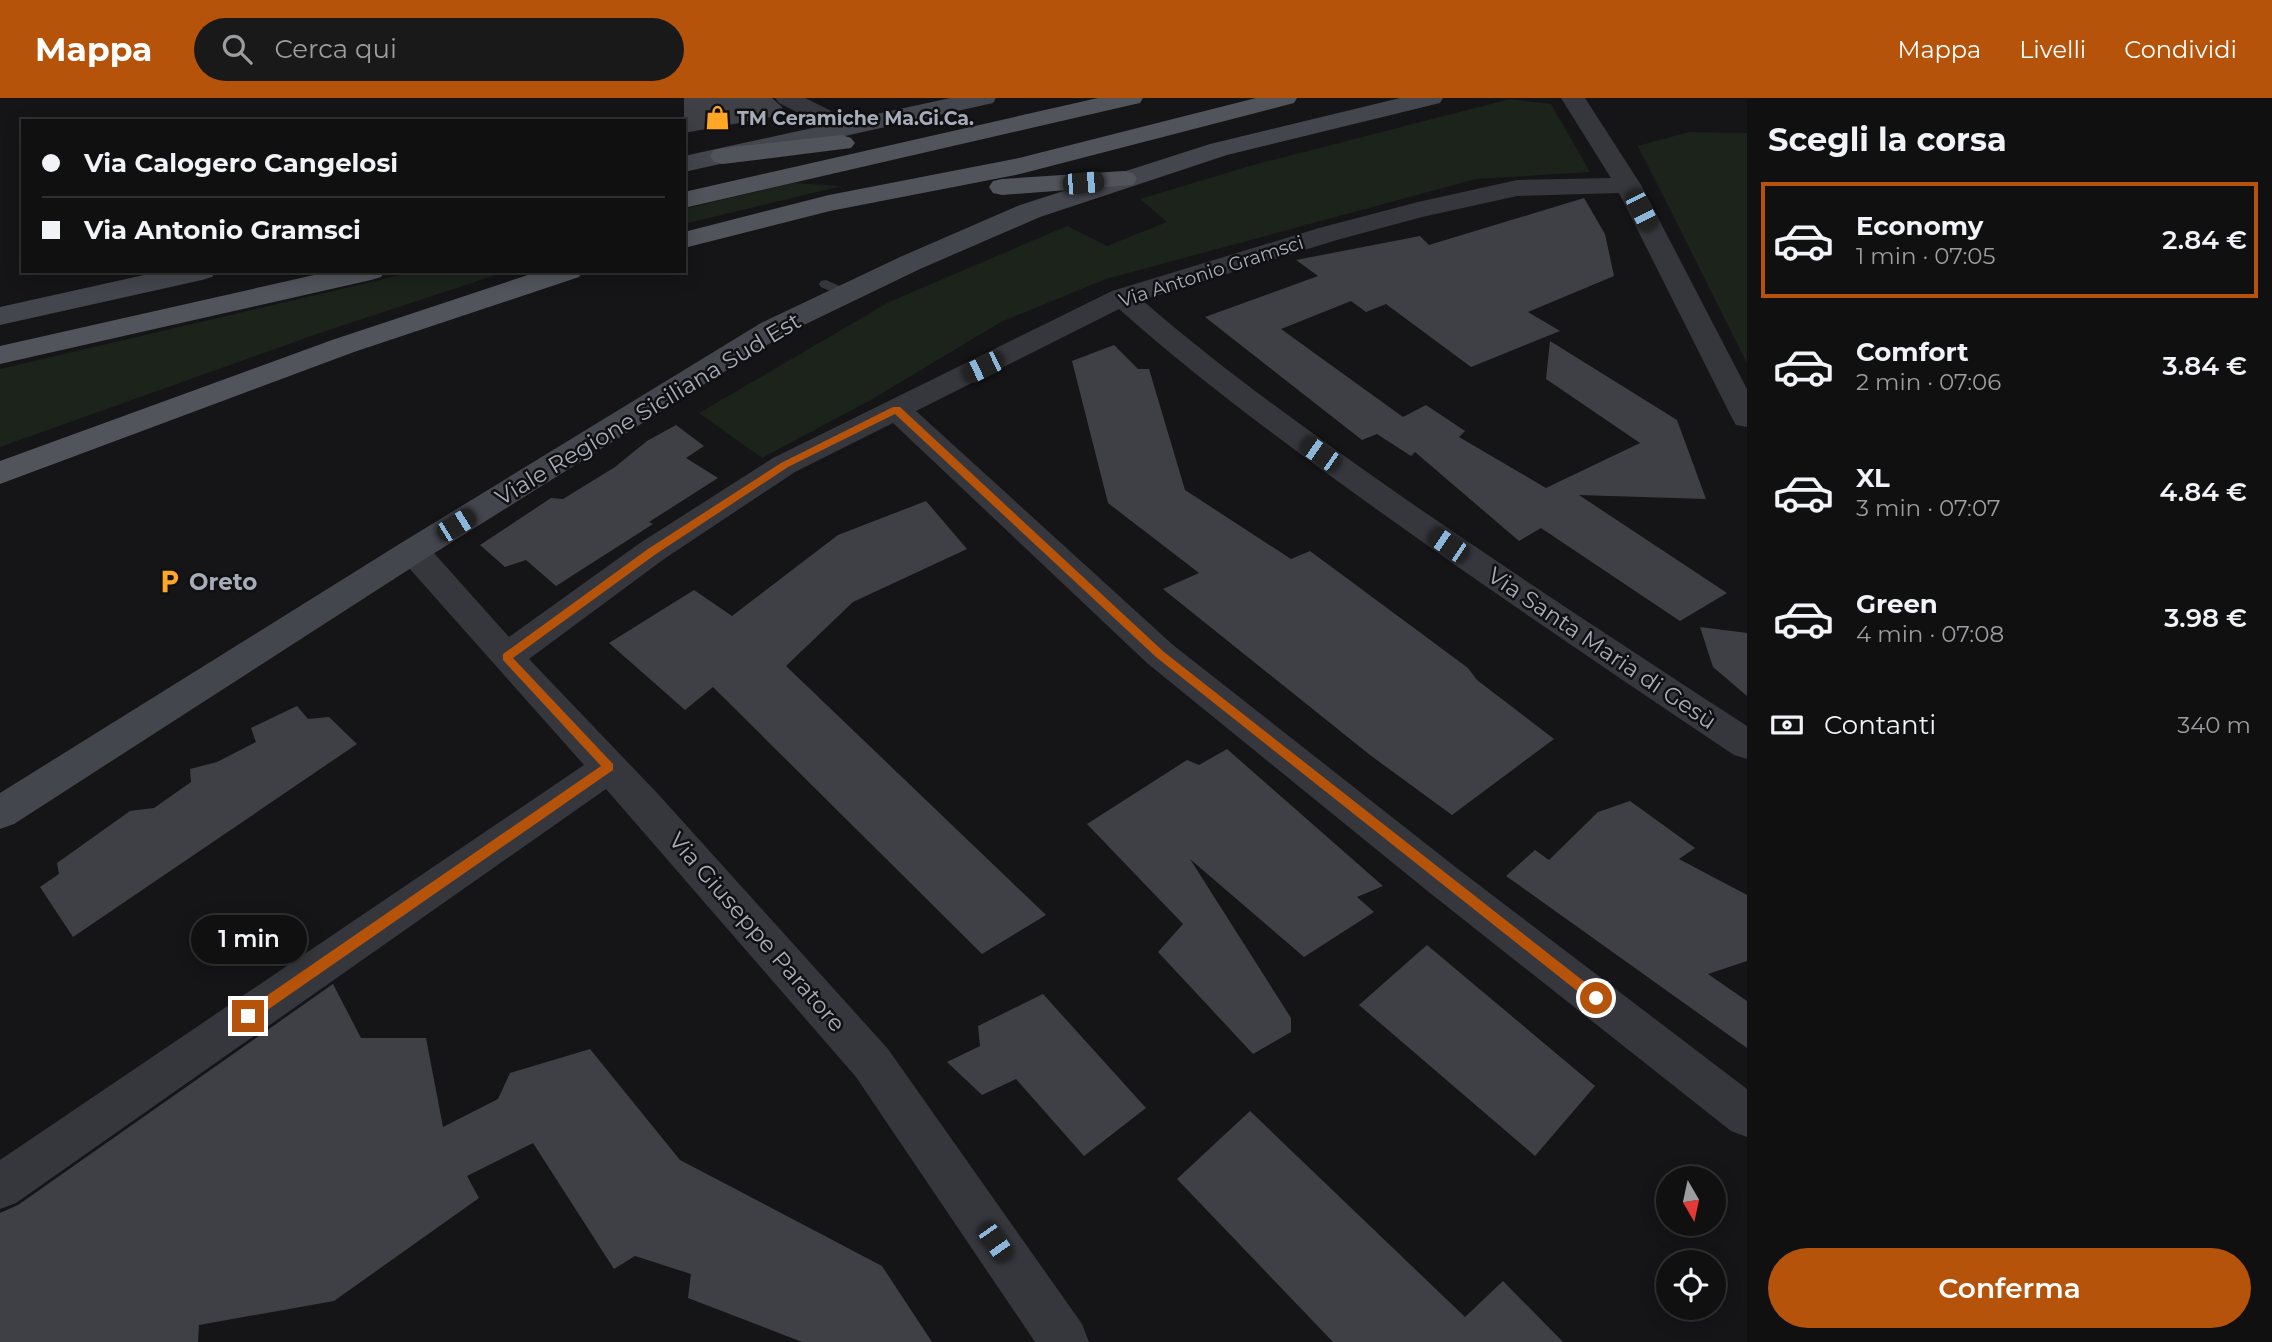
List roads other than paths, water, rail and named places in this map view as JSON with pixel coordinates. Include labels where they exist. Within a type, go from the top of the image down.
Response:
[{"type":"main road","points":[[686,200],[1130,98]]},
{"type":"main road","points":[[686,240],[829,204],[1020,166],[1285,98]]},
{"type":"main road","points":[[723,156],[1018,124]]},
{"type":"main road","points":[[829,204],[960,189],[1124,179]]},
{"type":"main road","points":[[132,326],[298,273]]},
{"type":"main road","points":[[0,355],[362,273]]},
{"type":"main road","points":[[0,473],[344,346],[563,273]]},
{"type":"street","points":[[787,98],[847,128]]},
{"type":"street","points":[[686,164],[984,98]]},
{"type":"street","name":"Viale Regione Siciliana Sud Est","points":[[0,813],[413,551],[836,289],[1030,211],[1124,179],[1219,149],[1431,98]]},
{"type":"street","points":[[1573,98],[1628,185],[1747,418]]},
{"type":"street","name":"Via Antonio Gramsci","points":[[506,657],[652,551],[784,465],[1122,298],[1328,234],[1431,207],[1517,188],[1628,185]]},
{"type":"street","points":[[0,316],[193,273]]},
{"type":"street","name":"Via Santa Maria di Gesù","points":[[1122,298],[1173,343],[1289,433],[1516,591],[1747,745]]},
{"type":"street","points":[[896,410],[1160,654],[1444,881],[1747,1116]]},
{"type":"street","name":"Via Giuseppe Paratore","points":[[413,551],[872,1063],[1064,1342]]},
{"type":"street","points":[[0,1187],[609,767]]},
{"type":"place","name":"TM Ceramiche Ma.Gi.Ca.","points":[[717,118]]},
{"type":"place","name":"Oreto","points":[[169,582]]}]
